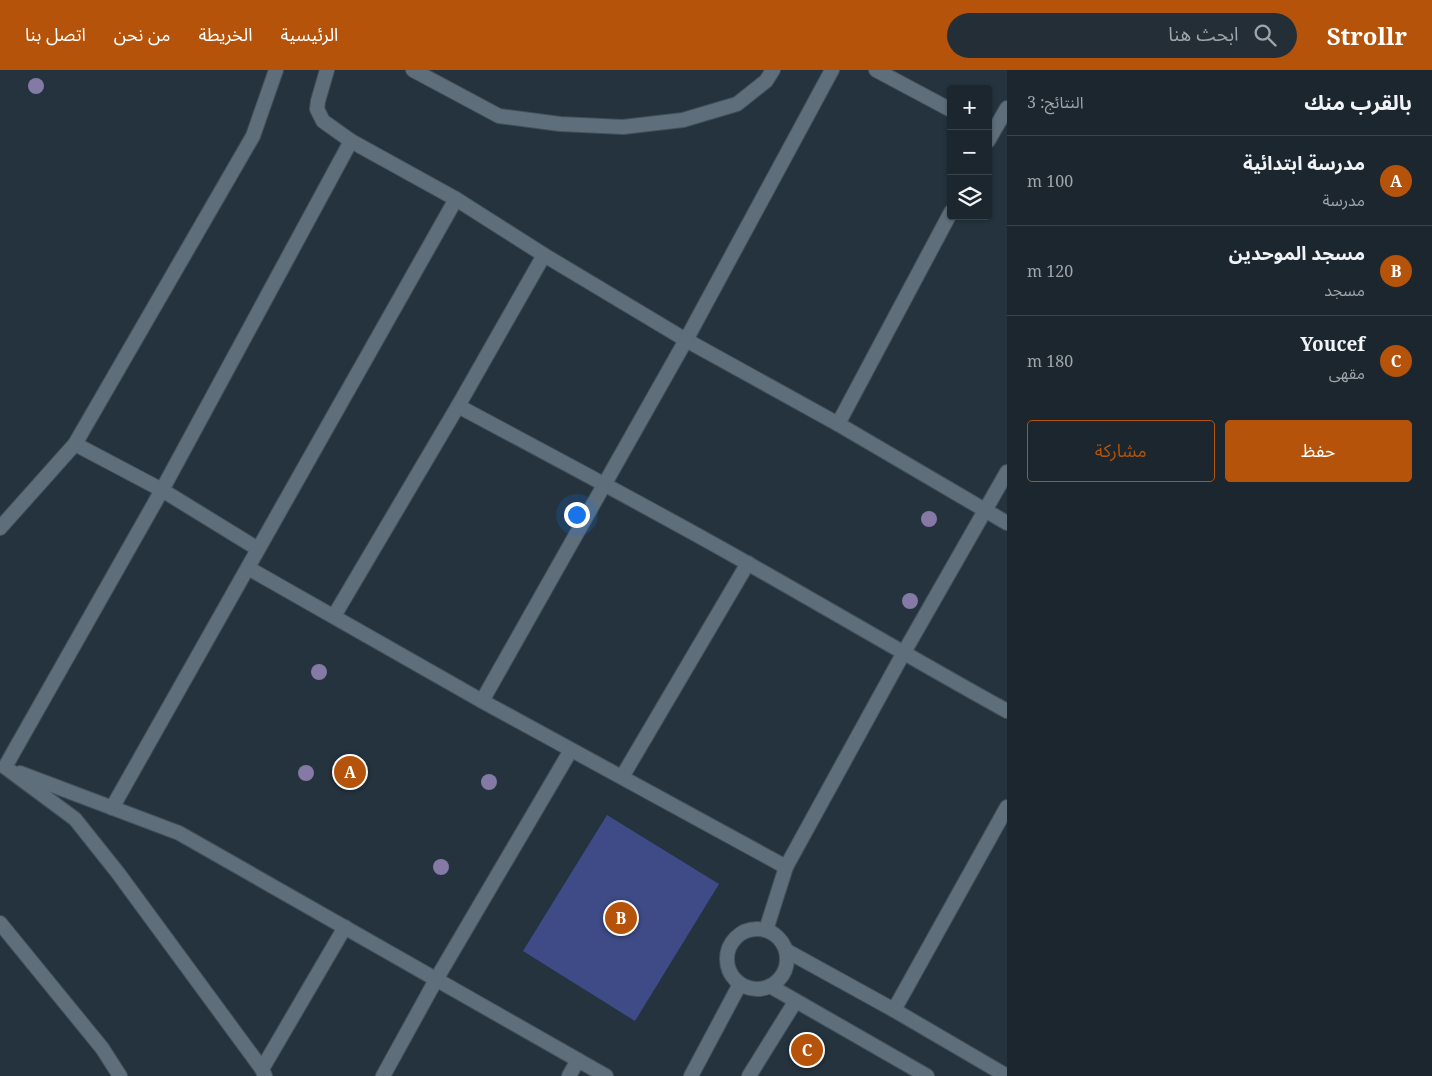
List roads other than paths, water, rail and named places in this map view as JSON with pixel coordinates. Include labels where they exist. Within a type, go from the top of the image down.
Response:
[{"type":"street","points":[[0,528],[75,444],[253,136],[276,70]]},
{"type":"street","points":[[327,70],[317,109],[323,121],[351,141],[456,199],[544,255],[686,340],[838,424],[1007,523]]},
{"type":"street","points":[[412,70],[500,116],[560,124],[623,126],[683,120],[737,104],[766,81],[773,70]]},
{"type":"street","points":[[482,701],[686,340],[832,70]]},
{"type":"street","points":[[876,70],[947,108]]},
{"type":"street","points":[[992,132],[1007,108]]},
{"type":"street","points":[[3,767],[162,490],[351,141]]},
{"type":"street","points":[[112,808],[456,199]]},
{"type":"street","points":[[838,424],[947,220]]},
{"type":"street","points":[[334,616],[458,406],[544,255]]},
{"type":"street","points":[[458,406],[748,563],[903,654],[1007,711]]},
{"type":"street","points":[[75,444],[162,490],[258,549]]},
{"type":"street","points":[[766,930],[786,867],[903,654],[1007,472]]},
{"type":"street","points":[[622,777],[748,563]]},
{"type":"street","points":[[248,568],[482,701],[786,867]]},
{"type":"street","points":[[383,1076],[436,978],[571,750]]},
{"type":"street","points":[[3,767],[179,834],[606,1076]]},
{"type":"street","points":[[3,767],[75,819],[118,873],[264,1072],[345,927]]},
{"type":"street","points":[[894,1010],[1007,807]]},
{"type":"street","points":[[0,923],[102,1048],[120,1076]]},
{"type":"street","points":[[757,928],[775,934],[787,951],[787,962],[784,972],[779,980],[770,986],[760,989],[740,984],[733,978],[729,969],[727,960],[728,950],[732,942],[747,930],[757,928]]},
{"type":"street","points":[[787,951],[894,1010],[1007,1076]]},
{"type":"street","points":[[691,1076],[740,984]]},
{"type":"street","points":[[770,986],[927,1076]]},
{"type":"street","points":[[749,1076],[795,1002]]},
{"type":"street","points":[[569,1076],[578,1060]]},
{"type":"place","name":"مدرسة ابتدائية","points":[[350,772]]},
{"type":"place","name":"مسجد الموحدين","points":[[621,918]]},
{"type":"place","name":"Youcef","points":[[807,1050]]}]
